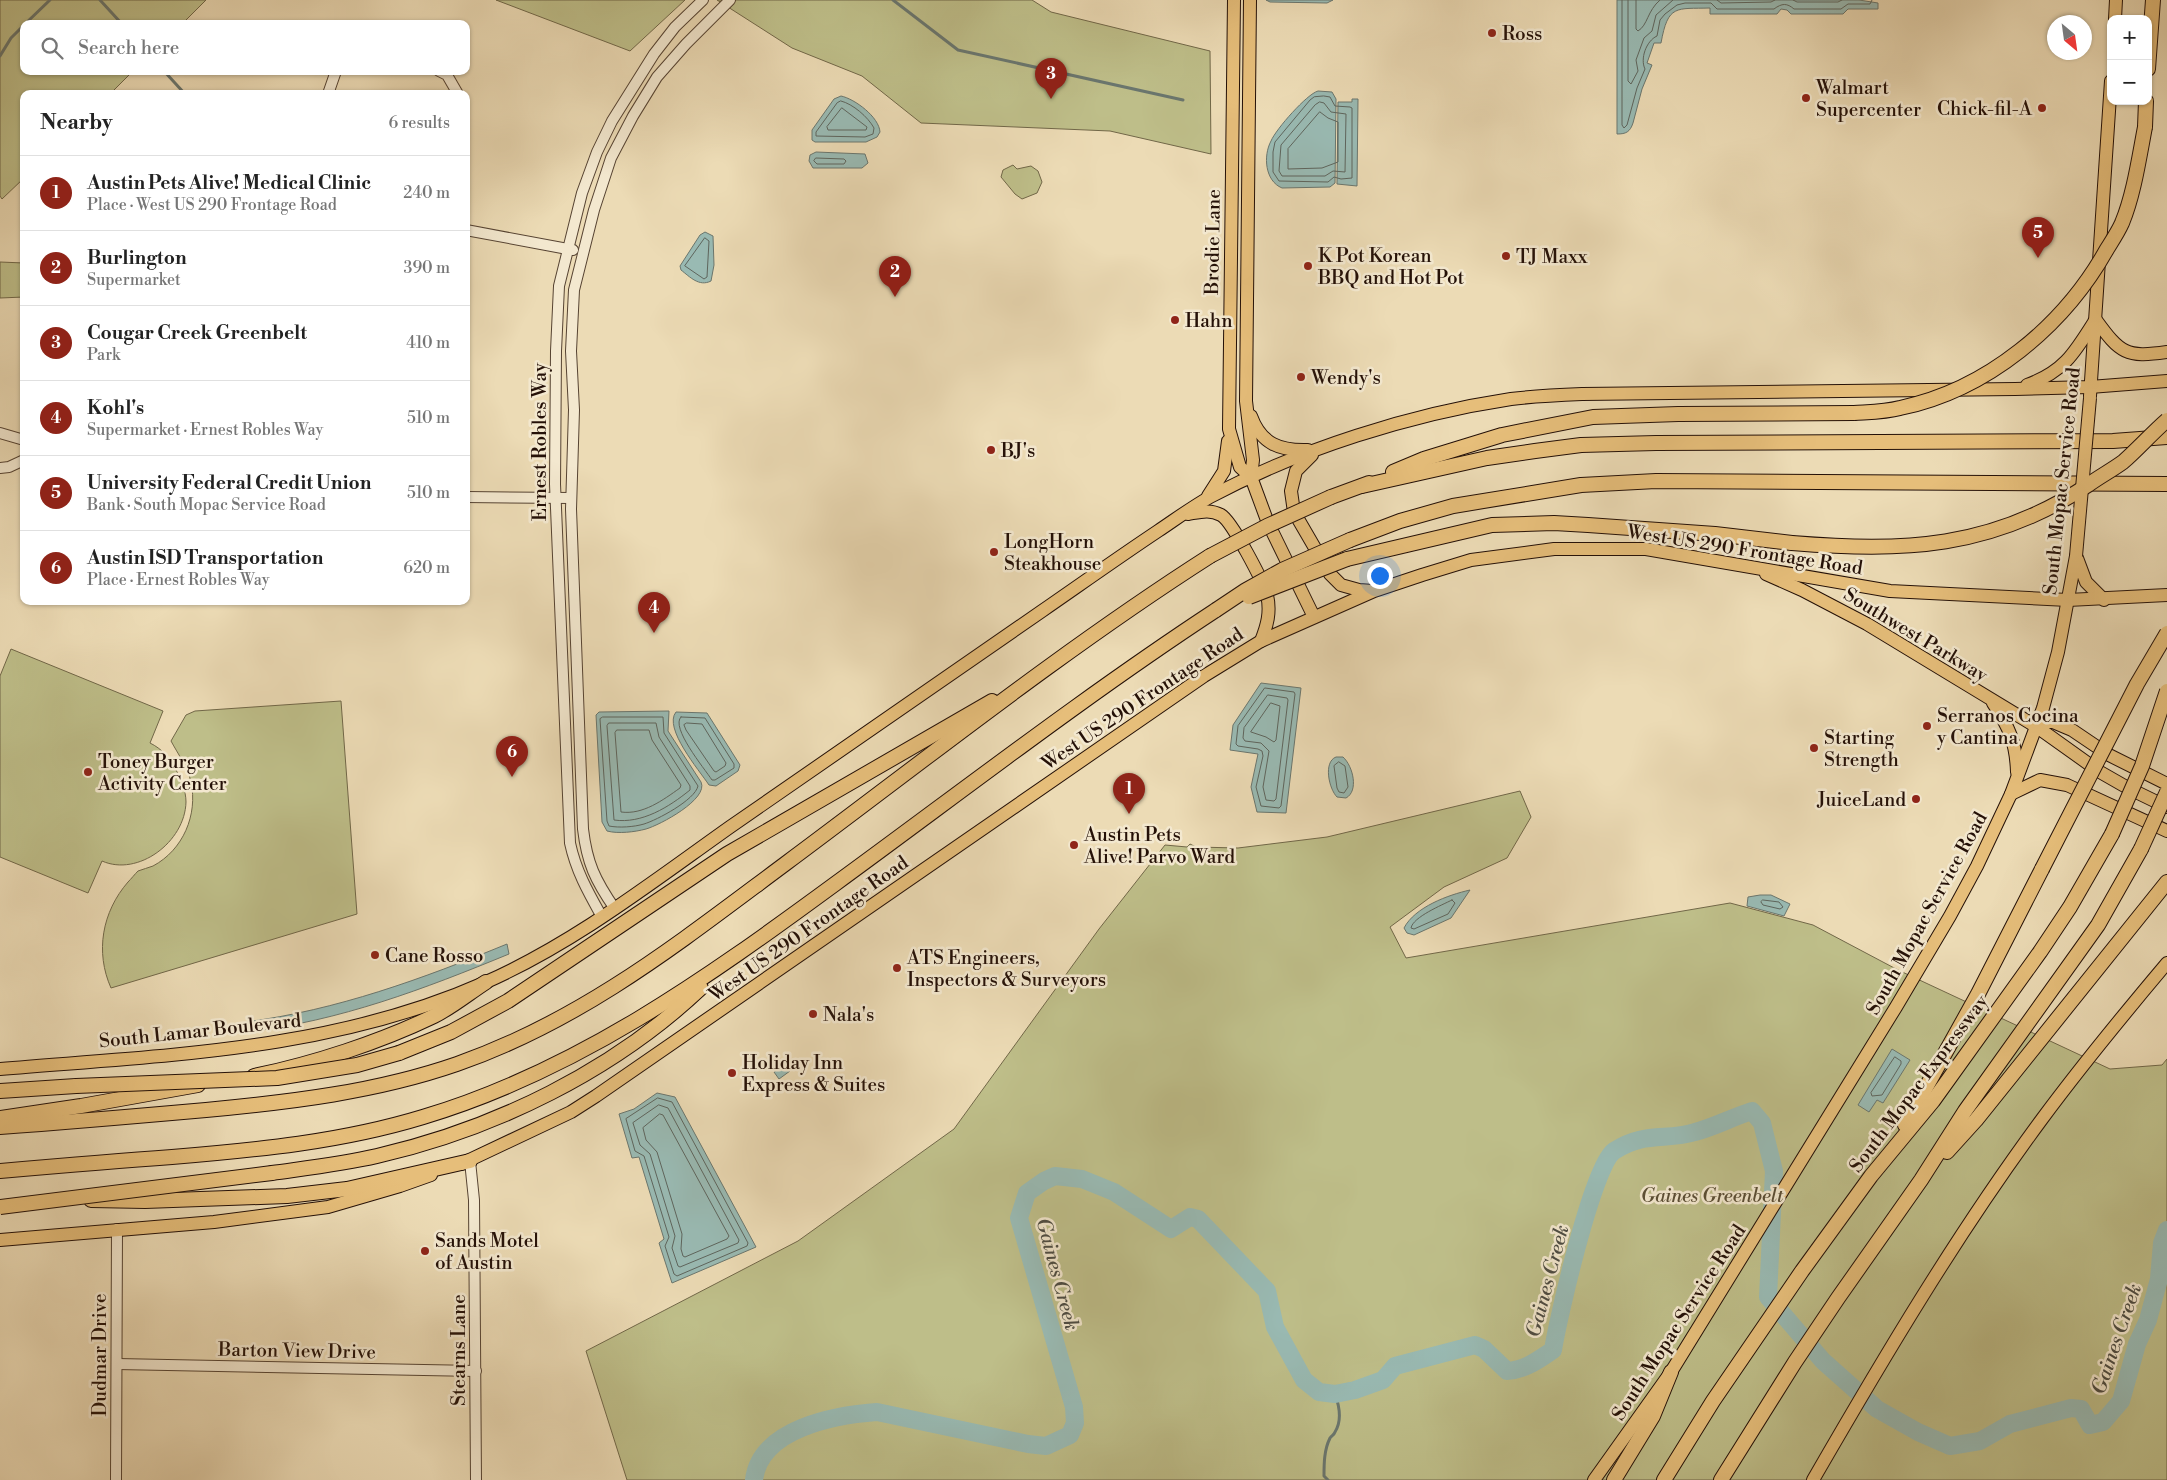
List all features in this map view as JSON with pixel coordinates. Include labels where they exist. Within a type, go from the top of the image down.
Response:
[{"type":"highway","points":[[2149,60],[2153,0]]},
{"type":"highway","points":[[0,1128],[323,1098],[409,1078],[456,1064],[513,1042],[573,1012],[646,967],[1037,677],[1149,596],[1210,556],[1267,526],[1331,497],[1362,486],[1424,459],[1502,435],[1593,417],[1728,413],[1854,413],[1900,408],[1943,395],[1993,370],[2034,340],[2070,305],[2096,269],[2122,223],[2138,166],[2145,127],[2146,105]]},
{"type":"highway","points":[[1216,610],[1347,559],[1492,525],[1554,523],[1884,548],[1929,545],[1974,537],[2018,523],[2060,503],[2122,462],[2167,420]]},
{"type":"highway","points":[[1362,486],[1487,458],[1581,445],[2113,441],[2167,437]]},
{"type":"highway","points":[[0,1171],[291,1146],[331,1140],[423,1117],[471,1101],[523,1080],[592,1047],[725,965],[1142,660],[1246,590],[1282,570],[1350,540],[1400,521],[1453,506],[1581,484],[1656,481],[2167,484]]},
{"type":"highway","points":[[1892,1150],[1978,994],[2137,684],[2167,633]]},
{"type":"highway","points":[[0,1091],[276,1078],[339,1069],[399,1053],[451,1032],[508,1001],[727,854],[1037,677]]},
{"type":"highway","name":"South Mopac Expressway","points":[[1664,1480],[1757,1335],[1871,1176],[1933,1101],[2070,907],[2112,834],[2142,766],[2167,691]]},
{"type":"highway","points":[[1722,1480],[1806,1346],[1921,1180],[1966,1111],[2098,925],[2141,849],[2167,792]]},
{"type":"highway","points":[[1921,1180],[1976,1120],[2167,882]]},
{"type":"highway","points":[[0,1207],[318,1167],[376,1156],[430,1142],[479,1125],[532,1102],[579,1076],[622,1050],[675,1012],[725,965]]},
{"type":"highway","points":[[0,1118],[81,1106],[257,1075],[318,1059],[379,1039],[436,1015],[486,982]]},
{"type":"highway","points":[[0,1200],[145,1201],[287,1196],[347,1189],[470,1160]]},
{"type":"highway","points":[[1614,1480],[1653,1416],[1671,1372]]},
{"type":"main road","name":"Brodie Lane","points":[[1234,0],[1229,429],[1240,467],[1251,477]]},
{"type":"main road","name":"Brodie Lane","points":[[1250,0],[1246,401],[1253,460],[1251,477],[1268,523],[1314,617]]},
{"type":"main road","points":[[2115,15],[2116,0]]},
{"type":"main road","name":"South Mopac Service Road","points":[[1594,1480],[1671,1372],[1828,1120],[1950,916],[1992,837],[2041,724],[2076,556],[2096,320],[2109,105]]},
{"type":"main road","points":[[1233,126],[1238,135],[1239,176],[1242,192],[1248,197]]},
{"type":"main road","points":[[2015,389],[2044,379],[2063,366],[2076,351],[2096,320],[2119,349],[2130,354],[2143,356],[2167,352]]},
{"type":"main road","points":[[486,982],[615,909],[958,669],[1207,498],[1251,477],[1318,450],[1390,426],[1439,413],[1514,399],[1612,393],[2015,389],[2090,392],[2167,381]]},
{"type":"main road","points":[[1246,401],[1255,425],[1263,438],[1272,444],[1292,450],[1318,450]]},
{"type":"main road","points":[[1207,498],[1224,471],[1228,454],[1229,429]]},
{"type":"main road","points":[[1318,450],[1296,471],[1291,491],[1294,512],[1330,574],[1341,585],[1359,590],[1374,591]]},
{"type":"main road","points":[[1179,517],[1206,510],[1222,516],[1233,528],[1267,594],[1269,612],[1267,626],[1261,640]]},
{"type":"main road","name":"West US 290 Frontage Road","points":[[470,1160],[571,1112],[596,1096],[880,901],[1167,700],[1261,640],[1374,591],[1472,560],[1554,549],[1646,549],[1890,591],[2068,600],[2104,600],[2167,595]]},
{"type":"main road","points":[[2076,556],[2086,582],[2104,600]]},
{"type":"main road","name":"Southwest Parkway","points":[[1745,566],[1802,590],[1867,624],[1991,701],[2041,724],[2051,736],[2071,753],[2128,788],[2167,807]]},
{"type":"main road","points":[[1991,701],[2009,729],[2014,743],[2017,777]]},
{"type":"main road","name":"Southwest Parkway","points":[[2041,724],[2053,722],[2072,730],[2109,755],[2167,784]]},
{"type":"main road","points":[[2011,794],[2040,780],[2067,785],[2167,831]]},
{"type":"main road","points":[[1812,1480],[1932,1281],[1986,1199],[2041,1120],[2167,963]]},
{"type":"main road","name":"South Lamar Boulevard","points":[[0,1069],[212,1052],[312,1037],[412,1011],[486,982]]},
{"type":"main road","points":[[0,1240],[214,1222],[328,1206],[400,1186],[470,1160]]},
{"type":"street","name":"Ernest Robles Way","points":[[602,917],[580,879],[570,843],[556,497],[557,309],[559,286],[582,193],[597,152],[612,120],[654,54],[675,27],[703,0]]},
{"type":"street","name":"Ernest Robles Way","points":[[615,909],[597,882],[586,853],[582,829],[571,498],[574,410],[572,342],[574,290],[583,252],[611,158],[633,116],[657,77],[686,44],[730,0]]},
{"type":"street","points":[[329,90],[335,75]]},
{"type":"street","points":[[447,75],[456,90]]},
{"type":"street","points":[[470,231],[583,252]]},
{"type":"street","points":[[0,432],[20,439]]},
{"type":"street","points":[[0,468],[9,467],[20,462]]},
{"type":"street","points":[[470,497],[571,498]]},
{"type":"street","points":[[558,551],[572,551]]},
{"type":"street","points":[[561,638],[576,638]]},
{"type":"street","name":"Stearns Lane","points":[[470,1160],[474,1200],[476,1480]]},
{"type":"street","name":"Dudmar Drive","points":[[116,1480],[117,1229]]},
{"type":"street","name":"Barton View Drive","points":[[117,1364],[476,1371]]},
{"type":"green space","points":[[0,0],[206,0],[186,20],[20,20],[20,75],[129,75],[114,90],[20,90],[20,182],[2,199],[0,196]]},
{"type":"green space","points":[[496,0],[685,0],[630,51]]},
{"type":"green space","points":[[717,0],[1032,0],[1051,12],[1210,51],[1211,154],[1110,131],[921,123],[862,76],[792,48]]},
{"type":"green space","points":[[1013,165],[1017,169],[1031,166],[1038,171],[1042,182],[1037,193],[1022,199],[1015,194],[1001,177],[1003,170]]},
{"type":"green space","points":[[0,262],[20,263],[20,297],[0,298]]},
{"type":"green space","name":"Toney Burger Activity Center","points":[[11,649],[163,711],[150,743],[165,754],[180,777],[186,798],[184,817],[178,830],[168,842],[157,853],[144,860],[116,865],[102,861],[88,893],[0,857],[0,676]]},
{"type":"green space","points":[[341,701],[357,914],[111,988],[106,974],[102,947],[107,919],[112,906],[119,894],[138,871],[153,866],[173,851],[186,830],[190,819],[193,794],[190,777],[171,741],[186,715],[195,711]]},
{"type":"green space","name":"Gaines Greenbelt","points":[[1520,791],[1531,817],[1507,858],[1444,887],[1390,927],[1406,958],[1730,903],[1813,925],[1898,970],[2110,1069],[2162,1065],[2167,1059],[2167,1480],[627,1480],[586,1351],[798,1241],[954,1129],[1099,929],[1165,845],[1187,847],[1190,844],[1196,847],[1238,848],[1327,837]]},
{"type":"water","points":[[1266,0],[1333,0],[1327,3],[1270,2]]},
{"type":"water","points":[[1617,0],[1859,0],[1878,3],[1878,9],[1848,9],[1843,14],[1791,14],[1787,10],[1781,9],[1777,14],[1710,14],[1710,8],[1689,8],[1675,11],[1667,21],[1661,43],[1654,43],[1647,63],[1652,65],[1642,89],[1632,126],[1627,132],[1617,134]]},
{"type":"water","points":[[1318,91],[1332,92],[1336,99],[1335,183],[1330,187],[1282,188],[1276,185],[1269,174],[1266,161],[1268,147],[1292,113],[1307,98]]},
{"type":"water","points":[[841,96],[853,101],[871,115],[879,126],[880,132],[877,137],[866,142],[815,142],[812,140],[812,130],[834,99]]},
{"type":"water","points":[[1352,99],[1358,99],[1357,186],[1337,184],[1338,102],[1352,102]]},
{"type":"water","points":[[816,152],[865,154],[868,163],[862,168],[813,168],[809,161],[810,155]]},
{"type":"water","points":[[705,232],[713,236],[714,265],[711,281],[703,283],[691,278],[681,270],[680,266],[700,235]]},
{"type":"water","points":[[1261,683],[1301,688],[1286,813],[1257,812],[1251,787],[1258,754],[1230,750],[1233,725]]},
{"type":"water","points":[[669,711],[668,731],[701,782],[702,789],[698,796],[682,810],[653,827],[632,832],[607,831],[602,822],[596,715],[599,712]]},
{"type":"water","points":[[676,712],[707,713],[740,765],[738,771],[716,786],[709,785],[678,738],[673,719]]},
{"type":"water","points":[[1336,757],[1343,757],[1352,772],[1352,790],[1346,798],[1337,797],[1330,782],[1328,770],[1332,760]]},
{"type":"water","points":[[1470,890],[1451,918],[1414,935],[1407,933],[1404,928],[1424,908],[1452,895]]},
{"type":"water","points":[[1771,895],[1790,904],[1784,916],[1747,906],[1748,897]]},
{"type":"water","points":[[507,944],[509,954],[381,1002],[315,1020],[247,1032],[246,1022],[313,1010],[379,992]]},
{"type":"water","points":[[1892,1049],[1910,1060],[1883,1103],[1877,1100],[1869,1112],[1858,1105]]},
{"type":"water","points":[[785,1064],[790,1071],[779,1079],[774,1072]]},
{"type":"water","points":[[657,1093],[675,1097],[756,1247],[672,1283],[659,1243],[664,1239],[639,1157],[632,1158],[619,1114],[634,1109]]},
{"type":"waterway","points":[[29,20],[50,0]]},
{"type":"waterway","points":[[100,0],[118,20]]},
{"type":"waterway","points":[[893,0],[958,50],[1183,100]]},
{"type":"waterway","points":[[0,56],[11,38],[20,29]]},
{"type":"waterway","points":[[168,75],[181,90]]},
{"type":"waterway","name":"Gaines Creek","points":[[754,1480],[759,1462],[770,1448],[785,1436],[822,1421],[860,1414],[877,1412],[1028,1444],[1046,1446],[1070,1435],[1075,1423],[1074,1407],[1019,1218],[1027,1193],[1055,1176],[1082,1179],[1114,1192],[1171,1229],[1190,1217],[1198,1219],[1267,1291],[1275,1327],[1304,1380],[1319,1392],[1335,1394],[1355,1390],[1383,1380],[1395,1366],[1475,1345],[1484,1349],[1507,1371],[1526,1367],[1537,1361],[1553,1350],[1569,1277],[1587,1212],[1596,1184],[1606,1162],[1614,1151],[1635,1141],[1695,1132],[1752,1111],[1762,1123],[1774,1171],[1768,1297],[1823,1361],[1877,1409],[1918,1432],[1950,1446],[1980,1441],[2010,1424],[2071,1408],[2081,1409],[2090,1425],[2103,1422],[2121,1401],[2137,1344],[2148,1320],[2159,1279],[2162,1243],[2167,1230]]},
{"type":"waterway","points":[[1328,1480],[1324,1476],[1325,1452],[1330,1438],[1339,1423],[1339,1408],[1335,1394]]},
{"type":"place","name":"Ross","points":[[1492,33]]},
{"type":"place","name":"Walmart Supercenter","points":[[1806,98]]},
{"type":"place","name":"Cougar Creek Greenbelt","points":[[1051,99]]},
{"type":"place","name":"Chick-fil-A","points":[[2042,108]]},
{"type":"place","name":"TJ Maxx","points":[[1506,256]]},
{"type":"place","name":"University Federal Credit Union","points":[[2038,258]]},
{"type":"place","name":"K Pot Korean BBQ and Hot Pot","points":[[1308,266]]},
{"type":"place","name":"Burlington","points":[[895,297]]},
{"type":"place","name":"Hahn","points":[[1175,320]]},
{"type":"place","name":"Wendy's","points":[[1301,377]]},
{"type":"place","name":"BJ's","points":[[991,450]]},
{"type":"place","name":"LongHorn Steakhouse","points":[[994,552]]},
{"type":"place","name":"Kohl's","points":[[654,633]]},
{"type":"place","name":"Serranos Cocina y Cantina","points":[[1927,726]]},
{"type":"place","name":"Starting Strength","points":[[1814,748]]},
{"type":"place","name":"Toney Burger Activity Center","points":[[88,772]]},
{"type":"place","name":"Austin ISD Transportation","points":[[512,777]]},
{"type":"place","name":"JuiceLand","points":[[1916,799]]},
{"type":"place","name":"Austin Pets Alive! Medical Clinic","points":[[1129,814]]},
{"type":"place","name":"Austin Pets Alive! Parvo Ward","points":[[1074,845]]},
{"type":"place","name":"Cane Rosso","points":[[375,955]]},
{"type":"place","name":"ATS Engineers, Inspectors & Surveyors","points":[[897,968]]},
{"type":"place","name":"Nala's","points":[[813,1014]]},
{"type":"place","name":"Holiday Inn Express & Suites","points":[[732,1073]]},
{"type":"place","name":"Sands Motel of Austin","points":[[425,1251]]}]
